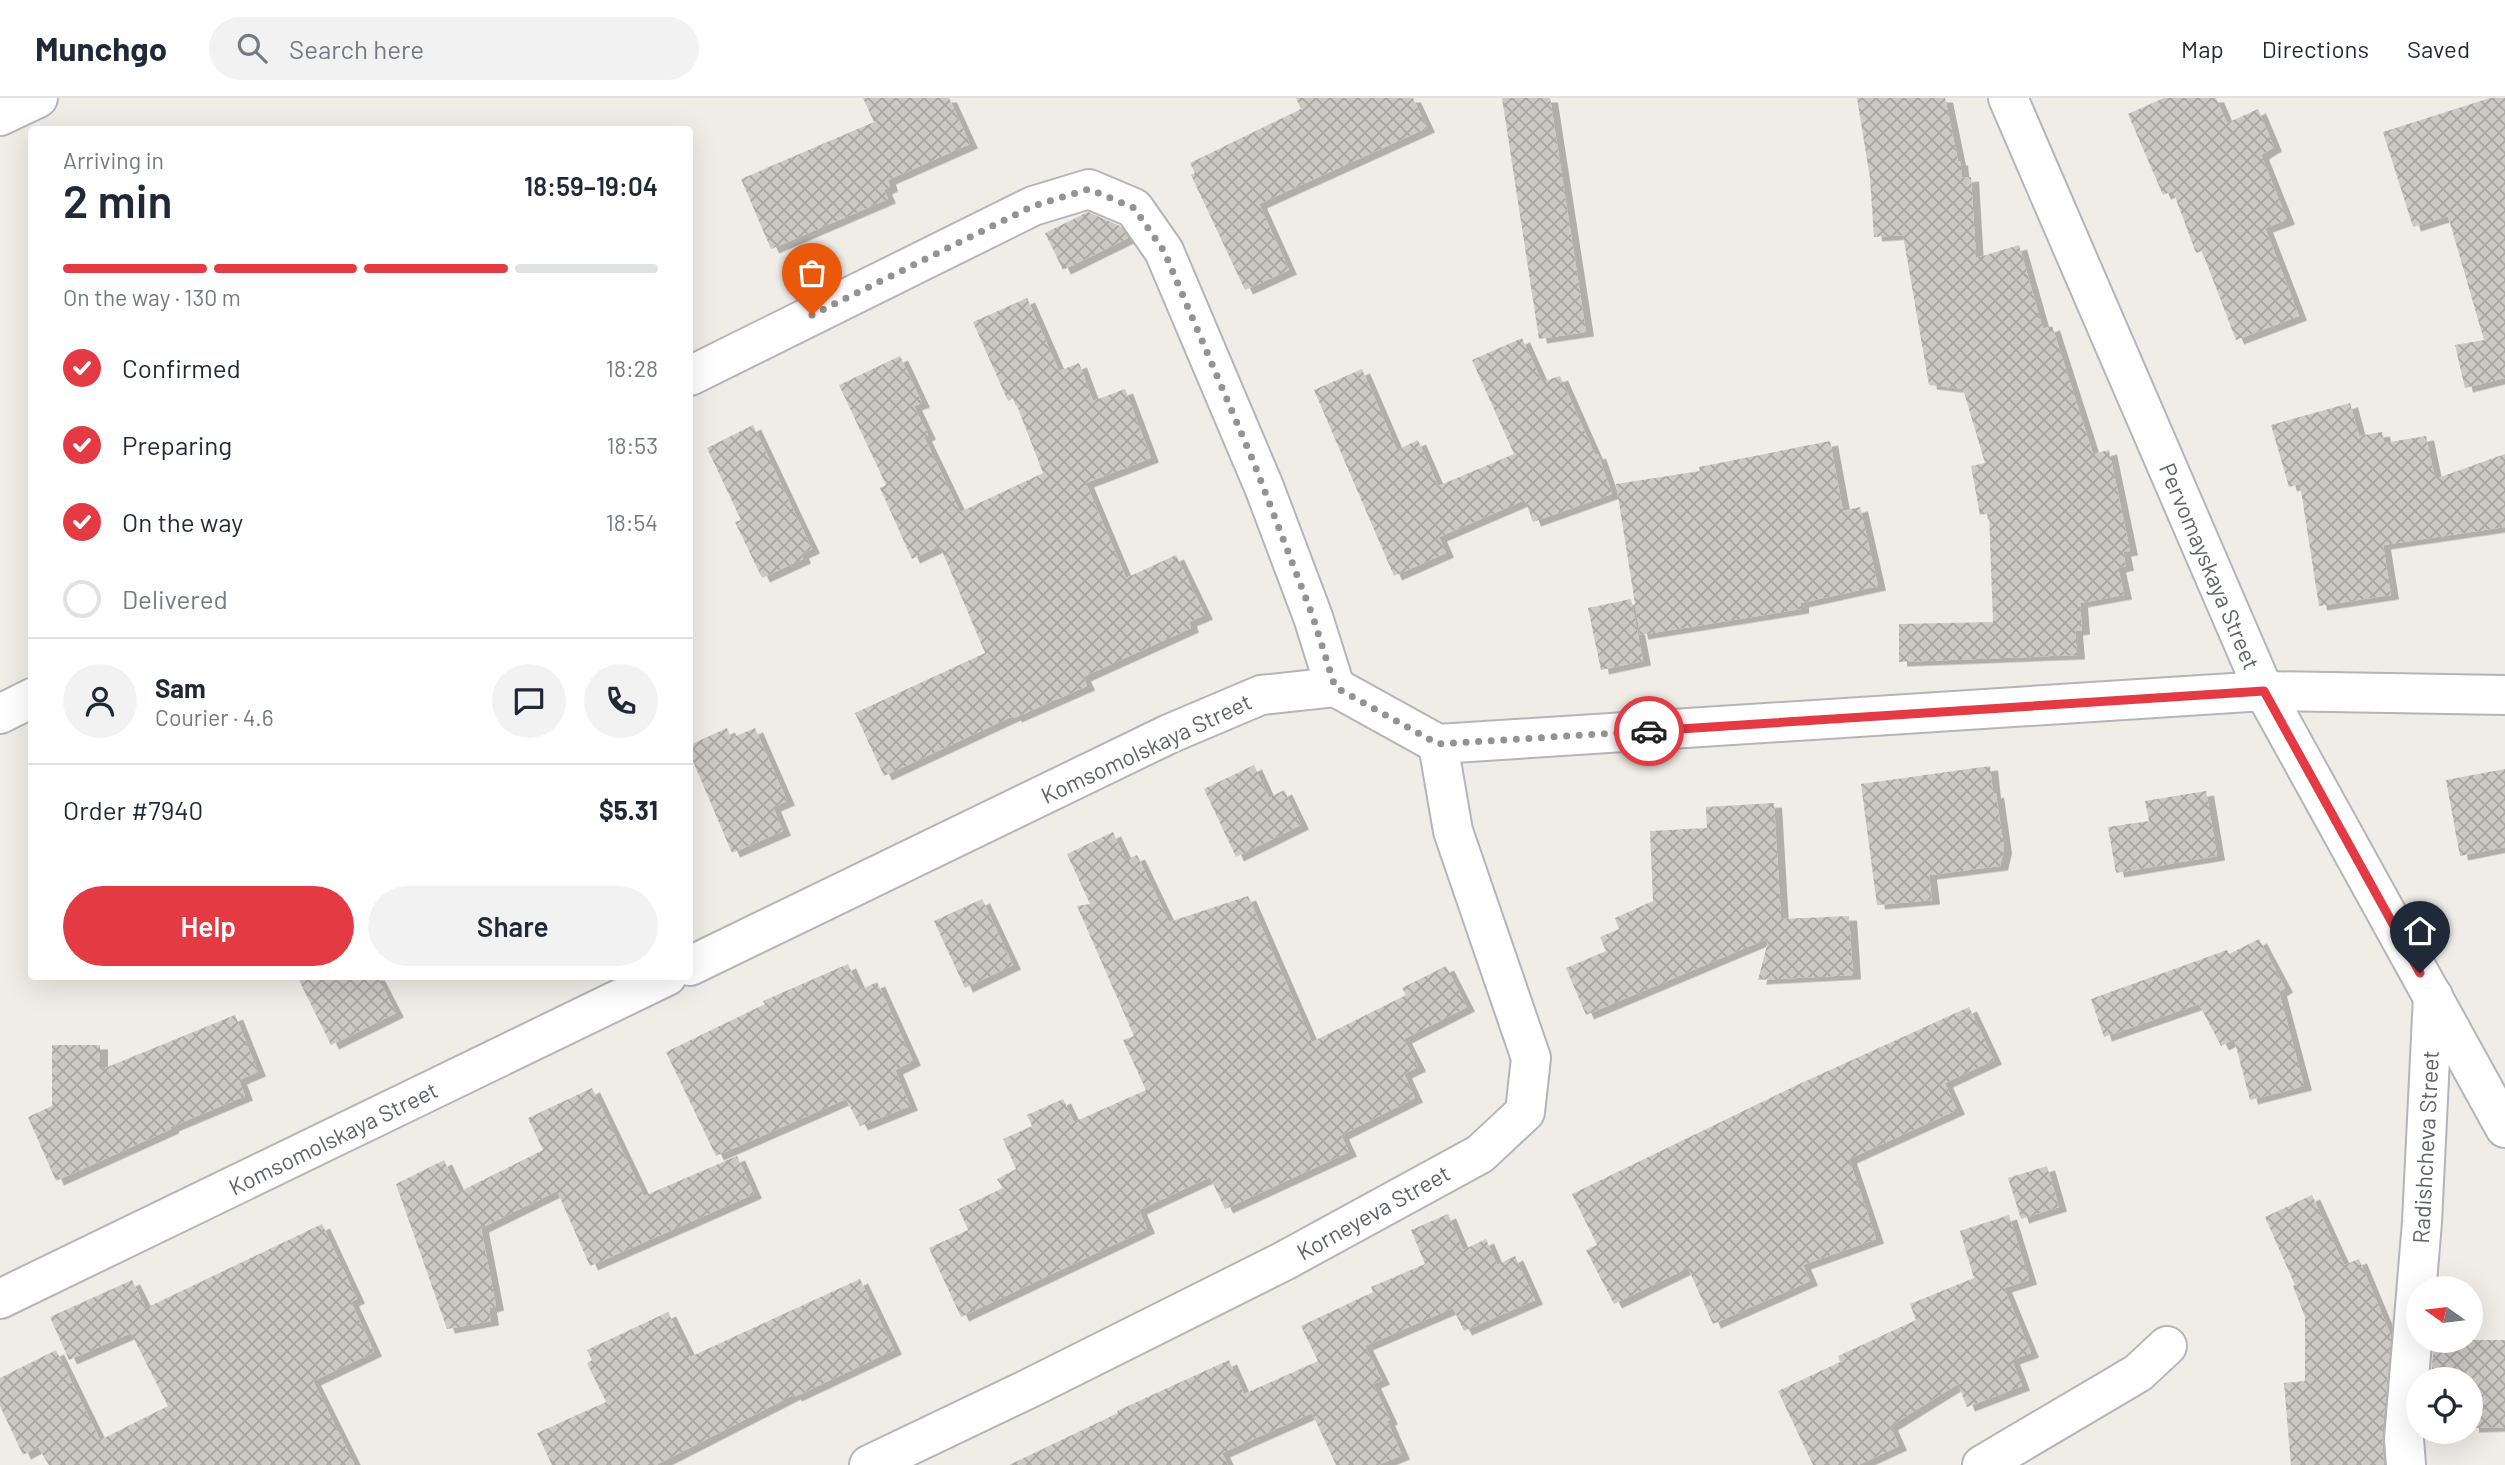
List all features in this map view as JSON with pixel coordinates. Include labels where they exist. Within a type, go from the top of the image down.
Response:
[{"type":"street","points":[[0,116],[38,98]]},
{"type":"street","name":"Pervomayskaya Street","points":[[2008,98],[2264,691],[2505,1128]]},
{"type":"street","points":[[693,375],[1033,206],[1089,189],[1134,208],[1164,251],[1264,486],[1313,617],[1335,687],[1438,744],[2264,691],[2505,695]]},
{"type":"street","name":"Komsomolskaya Street","points":[[693,965],[1169,734],[1261,695],[1335,687]]},
{"type":"street","points":[[0,714],[28,700]]},
{"type":"street","name":"Korneyeva Street","points":[[869,1465],[1284,1261],[1480,1154],[1525,1112],[1531,1058],[1453,831],[1438,744]]},
{"type":"street","name":"Komsomolskaya Street","points":[[0,1299],[659,980]]},
{"type":"street","name":"Radishcheva Street","points":[[2406,1465],[2404,1439],[2421,1222],[2433,996]]},
{"type":"street","points":[[1982,1465],[2138,1373],[2167,1346]]},
{"type":"building","points":[[863,98],[949,98],[970,144],[888,180],[890,187],[884,190],[888,199],[771,249],[741,179],[874,122]]},
{"type":"building","points":[[1296,98],[1413,98],[1427,128],[1259,204],[1289,270],[1245,290],[1191,175],[1195,173],[1190,163],[1301,109]]},
{"type":"building","points":[[1502,98],[1550,98],[1586,332],[1539,339]]},
{"type":"building","points":[[1857,98],[1945,98],[1962,178],[1971,177],[1976,258],[2019,245],[2043,329],[2052,326],[2093,454],[2109,450],[2130,551],[2123,552],[2126,566],[2118,568],[2124,595],[2080,603],[2082,630],[2075,631],[2077,655],[1899,662],[1899,624],[1993,622],[1989,513],[1980,515],[1971,466],[1985,463],[1963,389],[1929,385],[1903,235],[1874,237],[1870,178]]},
{"type":"building","points":[[2164,98],[2216,98],[2227,123],[2258,109],[2274,147],[2261,155],[2287,220],[2265,228],[2299,316],[2236,340],[2202,251],[2196,253],[2173,191],[2163,195],[2128,114]]},
{"type":"building","points":[[2490,98],[2505,98],[2505,378],[2465,388],[2455,345],[2484,340],[2448,216],[2413,227],[2383,132]]},
{"type":"building","points":[[1088,212],[1120,226],[1128,238],[1063,270],[1045,233]]},
{"type":"building","points":[[1027,298],[1059,371],[1079,363],[1093,401],[1125,389],[1151,458],[1086,483],[1126,578],[1176,555],[1205,615],[1189,622],[1191,628],[1083,677],[1087,686],[1014,718],[1013,716],[884,776],[855,713],[985,653],[940,546],[912,559],[880,488],[886,485],[839,385],[900,356],[922,403],[914,406],[928,435],[924,437],[960,512],[1043,473],[1014,398],[1008,401],[973,322]]},
{"type":"building","points":[[1522,338],[1542,382],[1560,376],[1595,455],[1598,454],[1612,494],[1533,522],[1525,500],[1439,537],[1446,553],[1394,576],[1314,390],[1362,369],[1397,450],[1418,440],[1438,486],[1514,454],[1472,360]]},
{"type":"building","points":[[2350,403],[2359,436],[2382,432],[2384,443],[2426,436],[2435,479],[2505,454],[2505,527],[2383,545],[2391,595],[2319,606],[2300,484],[2289,487],[2271,425]]},
{"type":"building","points":[[753,425],[812,549],[801,554],[803,559],[762,578],[735,522],[741,520],[707,448]]},
{"type":"building","points":[[1830,441],[1843,511],[1860,507],[1878,586],[1801,603],[1801,609],[1640,635],[1616,484],[1700,471],[1699,467]]},
{"type":"building","points":[[1631,599],[1643,661],[1601,670],[1588,608]]},
{"type":"building","points":[[727,728],[731,738],[755,728],[787,801],[773,807],[783,831],[732,853],[693,761],[693,744]]},
{"type":"building","points":[[1254,765],[1269,798],[1284,790],[1301,825],[1236,857],[1204,789]]},
{"type":"building","points":[[1990,766],[2004,849],[2000,866],[1929,875],[1932,900],[1877,905],[1861,784]]},
{"type":"building","points":[[2505,769],[2505,847],[2460,856],[2446,780]]},
{"type":"building","points":[[2206,791],[2217,856],[2116,873],[2108,827],[2149,821],[2145,801]]},
{"type":"building","points":[[1774,803],[1781,919],[1849,916],[1853,975],[1758,980],[1769,938],[1586,1015],[1566,968],[1606,951],[1600,937],[1619,929],[1615,918],[1653,901],[1650,831],[1707,828],[1706,807]]},
{"type":"building","points":[[1113,832],[1126,860],[1137,855],[1169,922],[1248,896],[1312,1042],[1406,995],[1402,988],[1446,966],[1467,1007],[1404,1039],[1418,1067],[1404,1074],[1415,1098],[1341,1135],[1349,1152],[1225,1209],[1210,1177],[1139,1210],[1147,1229],[961,1317],[929,1248],[968,1230],[959,1209],[1003,1188],[997,1179],[1016,1169],[1003,1139],[1032,1126],[1027,1115],[1063,1099],[1074,1122],[1146,1090],[1123,1040],[1134,1036],[1077,906],[1090,904],[1067,854]]},
{"type":"building","points":[[982,899],[1013,965],[965,988],[934,921]]},
{"type":"building","points":[[2259,939],[2285,988],[2279,992],[2304,1086],[2250,1100],[2234,1039],[2221,1046],[2199,1004],[2104,1037],[2091,999],[2227,950],[2229,954]]},
{"type":"building","points":[[848,964],[860,990],[877,982],[913,1061],[895,1070],[910,1106],[860,1126],[846,1099],[716,1156],[666,1052],[765,1004],[763,1001]]},
{"type":"building","points":[[299,980],[379,980],[396,1013],[331,1045]]},
{"type":"building","points":[[1969,1007],[1994,1060],[1945,1083],[1957,1110],[1849,1159],[1876,1239],[1803,1265],[1810,1281],[1713,1324],[1688,1268],[1614,1304],[1586,1250],[1597,1245],[1572,1194],[1797,1085]]},
{"type":"building","points":[[235,1015],[258,1072],[239,1080],[245,1096],[56,1181],[28,1117],[52,1106],[52,1045],[100,1045],[100,1070]]},
{"type":"building","points":[[592,1088],[644,1196],[737,1156],[754,1194],[590,1266],[557,1191],[481,1228],[496,1306],[489,1308],[491,1321],[447,1329],[396,1184],[444,1160],[459,1192],[543,1150],[528,1118]]},
{"type":"building","points":[[2047,1166],[2059,1207],[2021,1219],[2008,1178]]},
{"type":"building","points":[[2312,1195],[2344,1265],[2359,1259],[2391,1336],[2382,1437],[2384,1465],[2291,1465],[2284,1383],[2305,1381],[2305,1317],[2293,1286],[2295,1285],[2265,1217]]},
{"type":"building","points":[[1448,1214],[1463,1250],[1486,1239],[1497,1265],[1515,1256],[1535,1300],[1464,1331],[1453,1308],[1365,1346],[1382,1380],[1373,1384],[1390,1420],[1387,1421],[1402,1455],[1378,1465],[1336,1465],[1312,1413],[1222,1453],[1228,1465],[1009,1465],[1118,1413],[1117,1411],[1229,1360],[1244,1394],[1318,1361],[1301,1326],[1373,1292],[1371,1287],[1425,1264],[1411,1230]]},
{"type":"building","points":[[2009,1215],[2029,1280],[2004,1288],[2031,1353],[2012,1360],[2022,1386],[1967,1407],[1958,1384],[1890,1426],[1899,1446],[1858,1465],[1813,1465],[1778,1391],[1840,1362],[1838,1356],[1916,1320],[1910,1304],[1974,1278],[1960,1231]]},
{"type":"building","points":[[322,1224],[357,1299],[351,1302],[374,1352],[313,1381],[355,1465],[49,1465],[38,1447],[23,1455],[0,1406],[0,1378],[56,1350],[100,1440],[168,1406],[131,1333],[69,1360],[50,1317],[132,1280],[146,1308]]},
{"type":"building","points":[[860,1279],[894,1350],[794,1397],[793,1395],[656,1465],[552,1465],[537,1433],[606,1402],[587,1363],[592,1360],[587,1350],[668,1312],[690,1357]]},
{"type":"building","points":[[2483,1340],[2505,1340],[2505,1427],[2483,1428],[2483,1367],[2432,1367],[2433,1353],[2483,1353]]},
{"type":"way so far","points":[[812,315],[1033,206],[1089,189],[1134,208],[1164,251],[1264,486],[1313,617],[1335,687],[1438,744],[1649,731]]},
{"type":"route","points":[[1649,731],[2264,691],[2420,973]]}]
